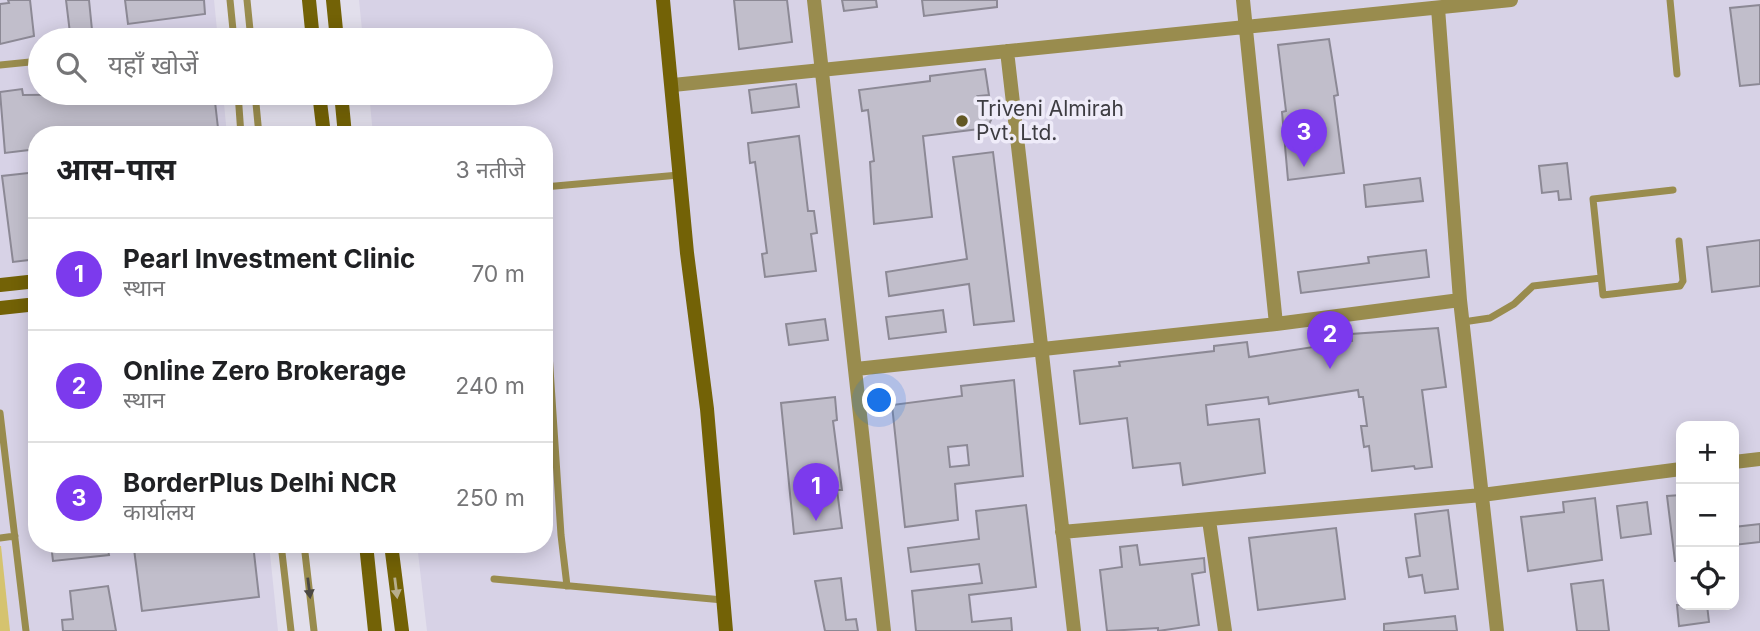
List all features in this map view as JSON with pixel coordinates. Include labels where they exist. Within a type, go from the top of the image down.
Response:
[{"type":"street","points":[[309,0],[312,28]]},
{"type":"street","points":[[333,0],[336,28]]},
{"type":"street","points":[[663,0],[673,85],[679,175],[707,409],[726,631]]},
{"type":"street","points":[[814,0],[884,631]]},
{"type":"street","points":[[1242,0],[1276,324]]},
{"type":"street","points":[[673,85],[1511,0]]},
{"type":"street","points":[[1438,8],[1460,300],[1497,631]]},
{"type":"street","points":[[1007,51],[1073,631]]},
{"type":"street","points":[[320,105],[323,126]]},
{"type":"street","points":[[342,105],[344,126]]},
{"type":"street","points":[[0,285],[28,282]]},
{"type":"street","points":[[856,369],[1276,324],[1460,300]]},
{"type":"street","points":[[0,307],[28,305]]},
{"type":"street","points":[[1739,461],[1760,458]]},
{"type":"street","points":[[1062,532],[1482,495],[1676,470]]},
{"type":"street","points":[[1209,520],[1224,631]]},
{"type":"street","points":[[367,553],[375,631]]},
{"type":"street","points":[[392,553],[402,631]]},
{"type":"lane","points":[[230,0],[233,28]]},
{"type":"lane","points":[[247,0],[250,28]]},
{"type":"lane","points":[[1670,0],[1677,74]]},
{"type":"lane","points":[[0,65],[28,62]]},
{"type":"lane","points":[[239,105],[240,126]]},
{"type":"lane","points":[[256,105],[258,126]]},
{"type":"lane","points":[[553,186],[679,175]]},
{"type":"lane","points":[[1673,190],[1593,199],[1603,295],[1680,286],[1683,281],[1679,241]]},
{"type":"lane","points":[[1463,322],[1490,318],[1514,304],[1534,286],[1601,278]]},
{"type":"lane","points":[[0,413],[26,631]]},
{"type":"lane","points":[[553,414],[567,586]]},
{"type":"lane","points":[[0,538],[15,536]]},
{"type":"lane","points":[[282,553],[291,631]]},
{"type":"lane","points":[[305,553],[314,631]]},
{"type":"lane","points":[[494,579],[723,600]]},
{"type":"shaded area","points":[[0,0],[214,0],[217,28],[28,28],[28,105],[224,105],[226,126],[28,126],[28,553],[270,553],[278,631],[0,631]]},
{"type":"shaded area","points":[[359,0],[1760,0],[1760,631],[427,631],[418,553],[553,553],[553,126],[372,126],[370,105],[553,105],[553,28],[362,28]]},
{"type":"shaded area","points":[[1,546],[10,631],[0,631]]},
{"type":"building","points":[[8,0],[30,0],[33,28],[28,28],[28,37],[0,44],[0,4],[9,3]]},
{"type":"building","points":[[66,0],[89,0],[92,28],[69,28]]},
{"type":"building","points":[[125,0],[204,0],[205,14],[128,24]]},
{"type":"building","points":[[734,0],[787,0],[792,42],[739,49]]},
{"type":"building","points":[[842,0],[876,0],[877,7],[844,11]]},
{"type":"building","points":[[922,0],[997,0],[997,7],[924,16]]},
{"type":"building","points":[[1760,5],[1760,84],[1740,86],[1730,8]]},
{"type":"building","points":[[1329,39],[1338,95],[1334,96],[1344,173],[1288,180],[1282,112],[1286,111],[1278,45]]},
{"type":"building","points":[[985,69],[989,95],[978,96],[994,114],[987,128],[923,136],[932,217],[874,224],[870,162],[874,161],[868,110],[862,111],[859,90],[930,81],[930,76]]},
{"type":"building","points":[[796,84],[799,107],[752,113],[749,90]]},
{"type":"building","points":[[22,89],[23,95],[28,95],[28,105],[215,105],[218,126],[28,126],[28,150],[5,153],[0,92]]},
{"type":"building","points":[[799,136],[808,211],[814,211],[817,233],[811,234],[816,271],[765,277],[762,254],[767,253],[755,162],[750,163],[748,143]]},
{"type":"building","points":[[993,152],[1014,321],[974,325],[969,284],[889,296],[886,272],[967,259],[953,157]]},
{"type":"building","points":[[1567,163],[1571,199],[1559,200],[1558,191],[1542,193],[1539,166]]},
{"type":"building","points":[[28,173],[28,260],[13,262],[2,176]]},
{"type":"building","points":[[1420,178],[1423,201],[1366,207],[1364,185]]},
{"type":"building","points":[[1760,240],[1760,286],[1712,292],[1707,247]]},
{"type":"building","points":[[1426,250],[1429,277],[1301,293],[1298,272],[1369,263],[1368,257]]},
{"type":"building","points":[[943,310],[946,332],[889,339],[886,317]]},
{"type":"building","points":[[825,319],[828,340],[789,345],[786,324]]},
{"type":"building","points":[[1438,328],[1446,387],[1422,390],[1432,467],[1415,469],[1414,466],[1372,471],[1369,446],[1364,447],[1361,426],[1367,426],[1363,397],[1359,397],[1358,390],[1269,404],[1268,397],[1206,405],[1208,425],[1259,419],[1265,473],[1183,485],[1180,463],[1133,468],[1127,418],[1080,424],[1074,371],[1120,366],[1119,362],[1214,351],[1214,346],[1247,342],[1249,357],[1352,341],[1351,334]]},
{"type":"building","points":[[1014,380],[1023,476],[955,484],[958,520],[905,527],[892,405],[962,396],[961,386]],"holes":[[[967,445],[969,465],[950,467],[948,447]]]},
{"type":"building","points":[[835,397],[837,420],[833,421],[842,490],[837,490],[842,528],[794,534],[781,403]]},
{"type":"building","points":[[1676,495],[1676,561],[1675,561],[1667,496]]},
{"type":"building","points":[[1595,498],[1602,560],[1528,571],[1521,517],[1564,512],[1563,502]]},
{"type":"building","points":[[1647,502],[1651,534],[1621,538],[1617,506]]},
{"type":"building","points":[[1026,505],[1036,587],[969,595],[972,622],[1011,618],[1012,631],[916,631],[912,591],[982,583],[979,564],[911,572],[908,548],[979,539],[976,511]]},
{"type":"building","points":[[1448,510],[1458,589],[1425,593],[1422,575],[1409,577],[1406,558],[1420,556],[1415,514]]},
{"type":"building","points":[[1760,524],[1760,542],[1739,544],[1739,526]]},
{"type":"building","points":[[1336,528],[1345,599],[1258,610],[1249,538]]},
{"type":"building","points":[[1137,545],[1140,565],[1204,558],[1205,572],[1192,574],[1199,625],[1158,631],[1158,628],[1107,631],[1100,570],[1122,567],[1120,547]]},
{"type":"building","points":[[52,553],[109,555],[53,561]]},
{"type":"building","points":[[135,553],[254,553],[259,597],[142,611]]},
{"type":"building","points":[[841,578],[846,620],[856,619],[858,631],[825,631],[815,581]]},
{"type":"building","points":[[1603,580],[1609,631],[1577,631],[1571,584]]},
{"type":"building","points":[[108,586],[116,631],[63,631],[62,620],[73,619],[70,591]]},
{"type":"building","points":[[1677,610],[1708,610],[1709,622],[1679,626]]},
{"type":"building","points":[[1455,616],[1457,631],[1384,631],[1384,624]]},
{"type":"place","name":"Triveni Almirah Pvt. Ltd.","points":[[962,121]]},
{"type":"place","name":"BorderPlus Delhi NCR","points":[[1304,167]]},
{"type":"place","name":"Online Zero Brokerage","points":[[1330,369]]},
{"type":"place","name":"Pearl Investment Clinic","points":[[816,521]]}]
